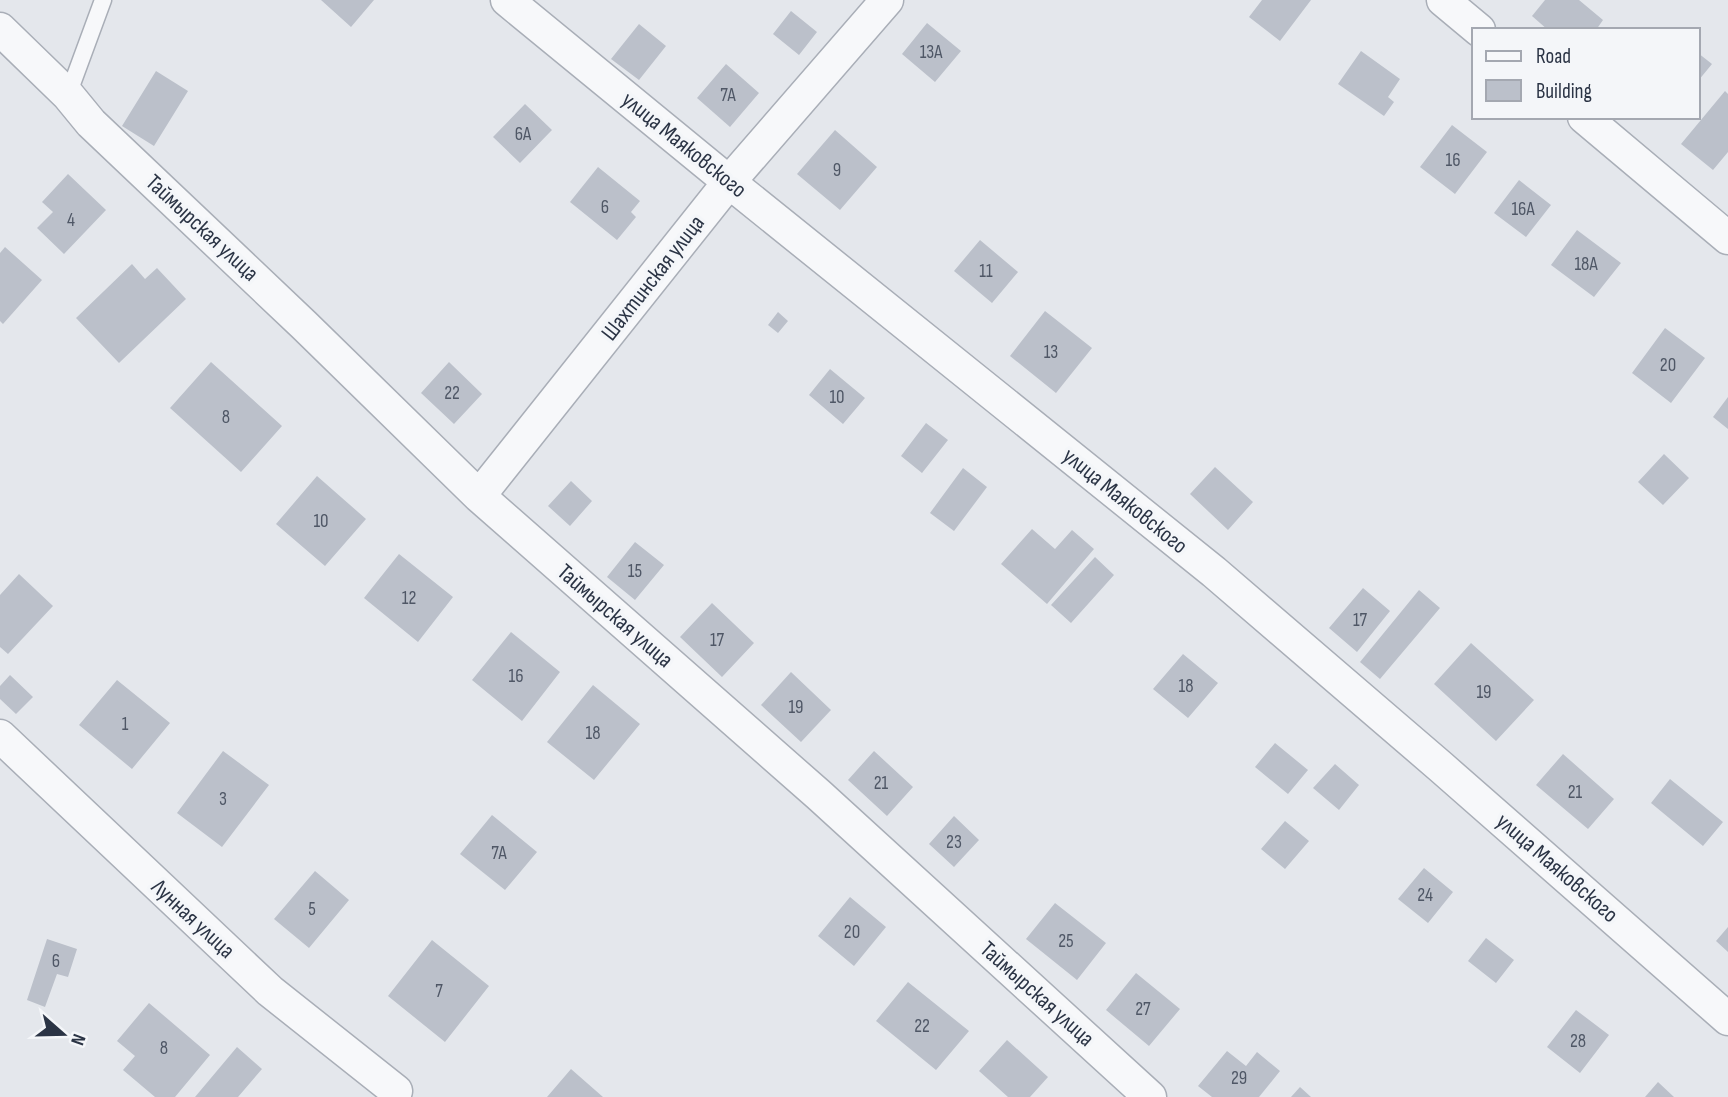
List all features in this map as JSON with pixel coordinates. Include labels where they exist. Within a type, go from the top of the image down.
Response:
[{"type":"street","name":"улица Маяковского","points":[[507,0],[1214,572],[1728,1019]]},
{"type":"street","name":"Шахтинская улица","points":[[479,496],[729,182],[887,0]]},
{"type":"street","points":[[1443,0],[1477,28]]},
{"type":"street","name":"Таймырская улица","points":[[2,37],[68,95],[91,123],[304,324],[479,496],[819,794],[1150,1097]]},
{"type":"street","points":[[1586,119],[1728,238]]},
{"type":"street","name":"Лунная улица","points":[[0,736],[270,992],[398,1094]]},
{"type":"lane","points":[[68,95],[103,0]]},
{"type":"building","points":[[321,0],[374,0],[351,27]]},
{"type":"building","points":[[1262,0],[1311,0],[1280,41],[1249,17]]},
{"type":"building","points":[[1545,0],[1579,0],[1603,20],[1597,28],[1546,28],[1532,16]]},
{"type":"building","points":[[791,11],[817,32],[799,55],[773,34]]},
{"type":"building","points":[[927,23],[961,51],[935,82],[902,54]]},
{"type":"building","points":[[639,24],[666,46],[639,80],[611,59]]},
{"type":"building","points":[[1361,51],[1400,79],[1388,97],[1394,102],[1384,116],[1338,84]]},
{"type":"building","points":[[1700,55],[1712,64],[1700,79]]},
{"type":"building","points":[[726,64],[759,93],[730,127],[697,98]]},
{"type":"building","points":[[156,71],[188,91],[154,146],[122,126]]},
{"type":"building","points":[[1725,91],[1728,94],[1728,152],[1713,170],[1681,144]]},
{"type":"building","points":[[525,104],[552,130],[520,163],[493,137]]},
{"type":"building","points":[[1452,125],[1487,152],[1455,194],[1420,167]]},
{"type":"building","points":[[835,130],[877,167],[840,210],[797,174]]},
{"type":"building","points":[[598,167],[640,201],[631,212],[636,217],[617,240],[570,202]]},
{"type":"building","points":[[68,174],[106,210],[64,254],[37,228],[53,212],[42,202]]},
{"type":"building","points":[[1519,180],[1551,205],[1526,237],[1494,213]]},
{"type":"building","points":[[1577,230],[1621,263],[1594,297],[1551,265]]},
{"type":"building","points":[[980,240],[1018,272],[992,303],[954,271]]},
{"type":"building","points":[[5,247],[42,280],[3,324],[0,321],[0,253]]},
{"type":"building","points":[[132,264],[145,279],[157,268],[186,299],[119,363],[76,318]]},
{"type":"building","points":[[1045,311],[1092,348],[1056,393],[1010,356]]},
{"type":"building","points":[[778,312],[788,321],[778,333],[768,325]]},
{"type":"building","points":[[1665,328],[1705,358],[1671,403],[1632,373]]},
{"type":"building","points":[[211,362],[282,426],[241,472],[170,408]]},
{"type":"building","points":[[449,362],[482,394],[454,424],[421,393]]},
{"type":"building","points":[[830,369],[865,398],[843,424],[809,395]]},
{"type":"building","points":[[1728,397],[1728,429],[1713,417]]},
{"type":"building","points":[[926,423],[948,440],[922,473],[901,456]]},
{"type":"building","points":[[1664,454],[1689,478],[1663,505],[1638,482]]},
{"type":"building","points":[[1215,467],[1253,502],[1228,530],[1190,494]]},
{"type":"building","points":[[963,468],[987,487],[954,531],[930,513]]},
{"type":"building","points":[[317,476],[366,519],[325,566],[276,524]]},
{"type":"building","points":[[571,481],[592,501],[570,526],[548,506]]},
{"type":"building","points":[[1032,529],[1055,549],[1072,530],[1094,549],[1047,604],[1001,564]]},
{"type":"building","points":[[635,542],[664,565],[635,600],[607,577]]},
{"type":"building","points":[[399,554],[453,597],[418,642],[364,598]]},
{"type":"building","points":[[1095,557],[1114,575],[1071,623],[1051,605]]},
{"type":"building","points":[[19,574],[53,606],[8,654],[0,647],[0,595]]},
{"type":"building","points":[[1363,588],[1390,611],[1357,652],[1329,628]]},
{"type":"building","points":[[1419,590],[1440,608],[1380,679],[1360,662]]},
{"type":"building","points":[[712,603],[754,643],[722,677],[680,637]]},
{"type":"building","points":[[511,632],[560,672],[522,721],[472,680]]},
{"type":"building","points":[[1471,643],[1534,700],[1496,741],[1434,684]]},
{"type":"building","points":[[1183,654],[1218,683],[1188,718],[1153,689]]},
{"type":"building","points":[[791,672],[831,710],[801,742],[761,705]]},
{"type":"building","points":[[10,675],[33,697],[16,714],[0,699],[0,686]]},
{"type":"building","points":[[117,680],[170,723],[132,769],[79,725]]},
{"type":"building","points":[[593,685],[640,724],[594,780],[547,742]]},
{"type":"building","points":[[1275,743],[1308,770],[1288,794],[1255,767]]},
{"type":"building","points":[[223,751],[269,785],[222,847],[177,813]]},
{"type":"building","points":[[874,751],[913,787],[887,816],[848,780]]},
{"type":"building","points":[[1563,754],[1614,799],[1588,829],[1536,785]]},
{"type":"building","points":[[1335,764],[1359,785],[1339,810],[1313,788]]},
{"type":"building","points":[[1670,779],[1723,822],[1703,846],[1651,803]]},
{"type":"building","points":[[492,815],[537,852],[505,890],[460,854]]},
{"type":"building","points":[[954,816],[979,840],[954,867],[929,844]]},
{"type":"building","points":[[1285,821],[1309,841],[1285,869],[1261,849]]},
{"type":"building","points":[[1424,868],[1453,892],[1428,923],[1398,899]]},
{"type":"building","points":[[315,871],[349,900],[309,948],[274,919]]},
{"type":"building","points":[[850,897],[886,927],[854,966],[818,936]]},
{"type":"building","points":[[1055,903],[1106,943],[1077,980],[1026,939]]},
{"type":"building","points":[[1728,927],[1728,952],[1716,941]]},
{"type":"building","points":[[1486,938],[1514,960],[1496,983],[1468,961]]},
{"type":"building","points":[[47,939],[77,949],[68,977],[57,974],[45,1007],[27,1000]]},
{"type":"building","points":[[432,940],[489,986],[445,1042],[388,996]]},
{"type":"building","points":[[1136,973],[1180,1009],[1149,1046],[1106,1010]]},
{"type":"building","points":[[908,982],[969,1031],[936,1070],[876,1021]]},
{"type":"building","points":[[149,1003],[210,1055],[175,1097],[155,1097],[123,1070],[135,1056],[117,1041]]},
{"type":"building","points":[[1576,1010],[1609,1035],[1580,1073],[1547,1047]]},
{"type":"building","points":[[1007,1040],[1048,1077],[1030,1097],[1008,1097],[979,1071]]},
{"type":"building","points":[[237,1047],[262,1069],[238,1097],[195,1097]]},
{"type":"building","points":[[1227,1051],[1246,1066],[1257,1052],[1280,1071],[1259,1097],[1212,1097],[1198,1086]]},
{"type":"building","points":[[571,1069],[603,1097],[547,1097]]},
{"type":"building","points":[[1658,1082],[1674,1097],[1645,1097]]},
{"type":"building","points":[[1300,1087],[1311,1097],[1291,1097]]}]
